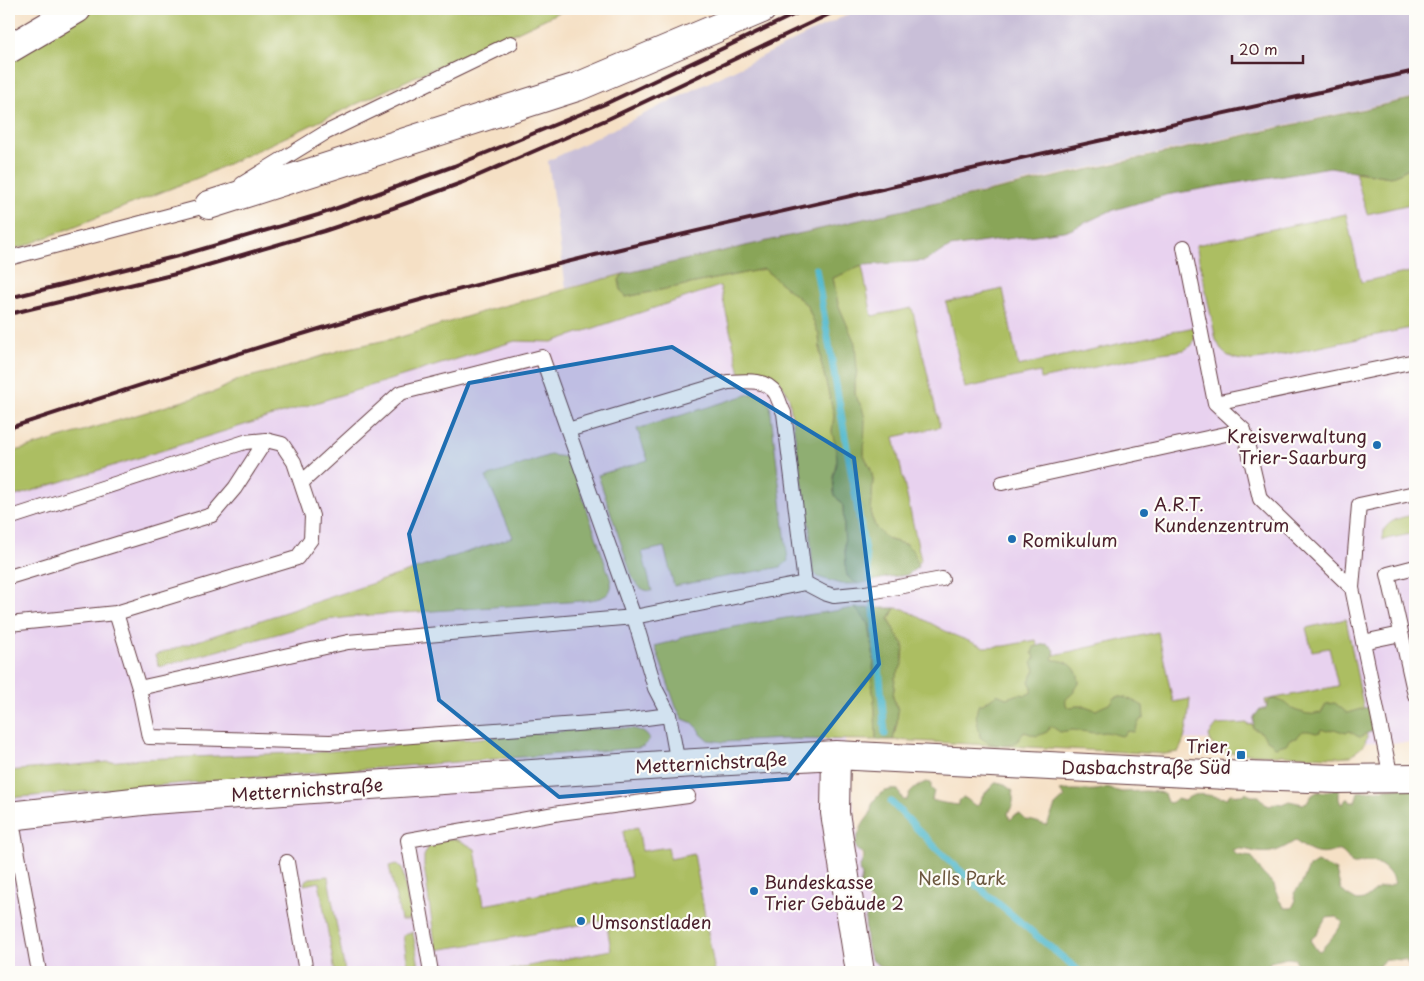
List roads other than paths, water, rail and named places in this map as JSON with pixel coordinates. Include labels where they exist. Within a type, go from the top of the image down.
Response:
[{"type":"street","points":[[9,49],[77,9]]},
{"type":"street","points":[[209,205],[577,87],[762,9]]},
{"type":"street","points":[[836,755],[836,813],[860,972]]},
{"type":"street","name":"Metternichstraße","points":[[10,816],[151,800],[836,755],[1246,776],[1338,779],[1403,778]]},
{"type":"lane","points":[[9,258],[209,205],[325,133],[511,43]]},
{"type":"lane","points":[[1184,247],[1215,403],[1244,430],[1260,499],[1352,588]]},
{"type":"lane","points":[[301,483],[400,393],[542,357],[634,617],[655,688],[669,715],[678,764]]},
{"type":"lane","points":[[1215,403],[1415,360]]},
{"type":"lane","points":[[568,430],[728,382],[752,380],[767,386],[776,394],[784,413],[805,583]]},
{"type":"lane","points":[[1002,483],[1244,430]]},
{"type":"lane","points":[[9,577],[212,515],[235,488],[266,440]]},
{"type":"lane","points":[[9,518],[245,442],[266,440],[282,444],[294,462],[312,516],[311,539],[297,558],[116,613],[9,624]]},
{"type":"lane","points":[[1403,778],[1363,642],[1352,588],[1359,505],[1415,493]]},
{"type":"lane","points":[[1415,568],[1388,574],[1415,695]]},
{"type":"lane","points":[[139,688],[348,642],[634,617],[805,583],[834,596],[865,594],[942,579]]},
{"type":"lane","points":[[116,613],[139,688],[149,737],[330,742],[631,720],[669,715]]},
{"type":"lane","points":[[1363,642],[1401,634]]},
{"type":"lane","points":[[431,972],[408,840],[560,813],[688,796]]},
{"type":"lane","points":[[10,816],[39,972]]},
{"type":"lane","points":[[287,862],[306,972]]},
{"type":"waterway","points":[[816,269],[870,580]]},
{"type":"waterway","points":[[873,598],[885,734]]},
{"type":"waterway","points":[[891,802],[939,851],[976,885],[1080,972]]},
{"type":"railway","points":[[9,298],[182,255],[318,215],[454,166],[605,104],[806,9]]},
{"type":"railway","points":[[9,314],[184,272],[324,231],[393,208],[461,183],[608,119],[840,9]]},
{"type":"railway","points":[[9,428],[316,330],[538,269],[895,186],[1415,71]]},
{"type":"place","name":"Kreisverwaltung Trier-Saarburg","points":[[1377,445]]},
{"type":"place","name":"A.R.T. Kundenzentrum","points":[[1144,513]]},
{"type":"place","name":"Romikulum","points":[[1012,539]]},
{"type":"place","name":"Trier, Dasbachstraße Süd","points":[[1241,755]]},
{"type":"place","name":"Bundeskasse Trier Gebäude 2","points":[[754,891]]},
{"type":"place","name":"Umsonstladen","points":[[581,921]]},
{"type":"park label","name":"Nells Park","points":[[962,877]]}]
